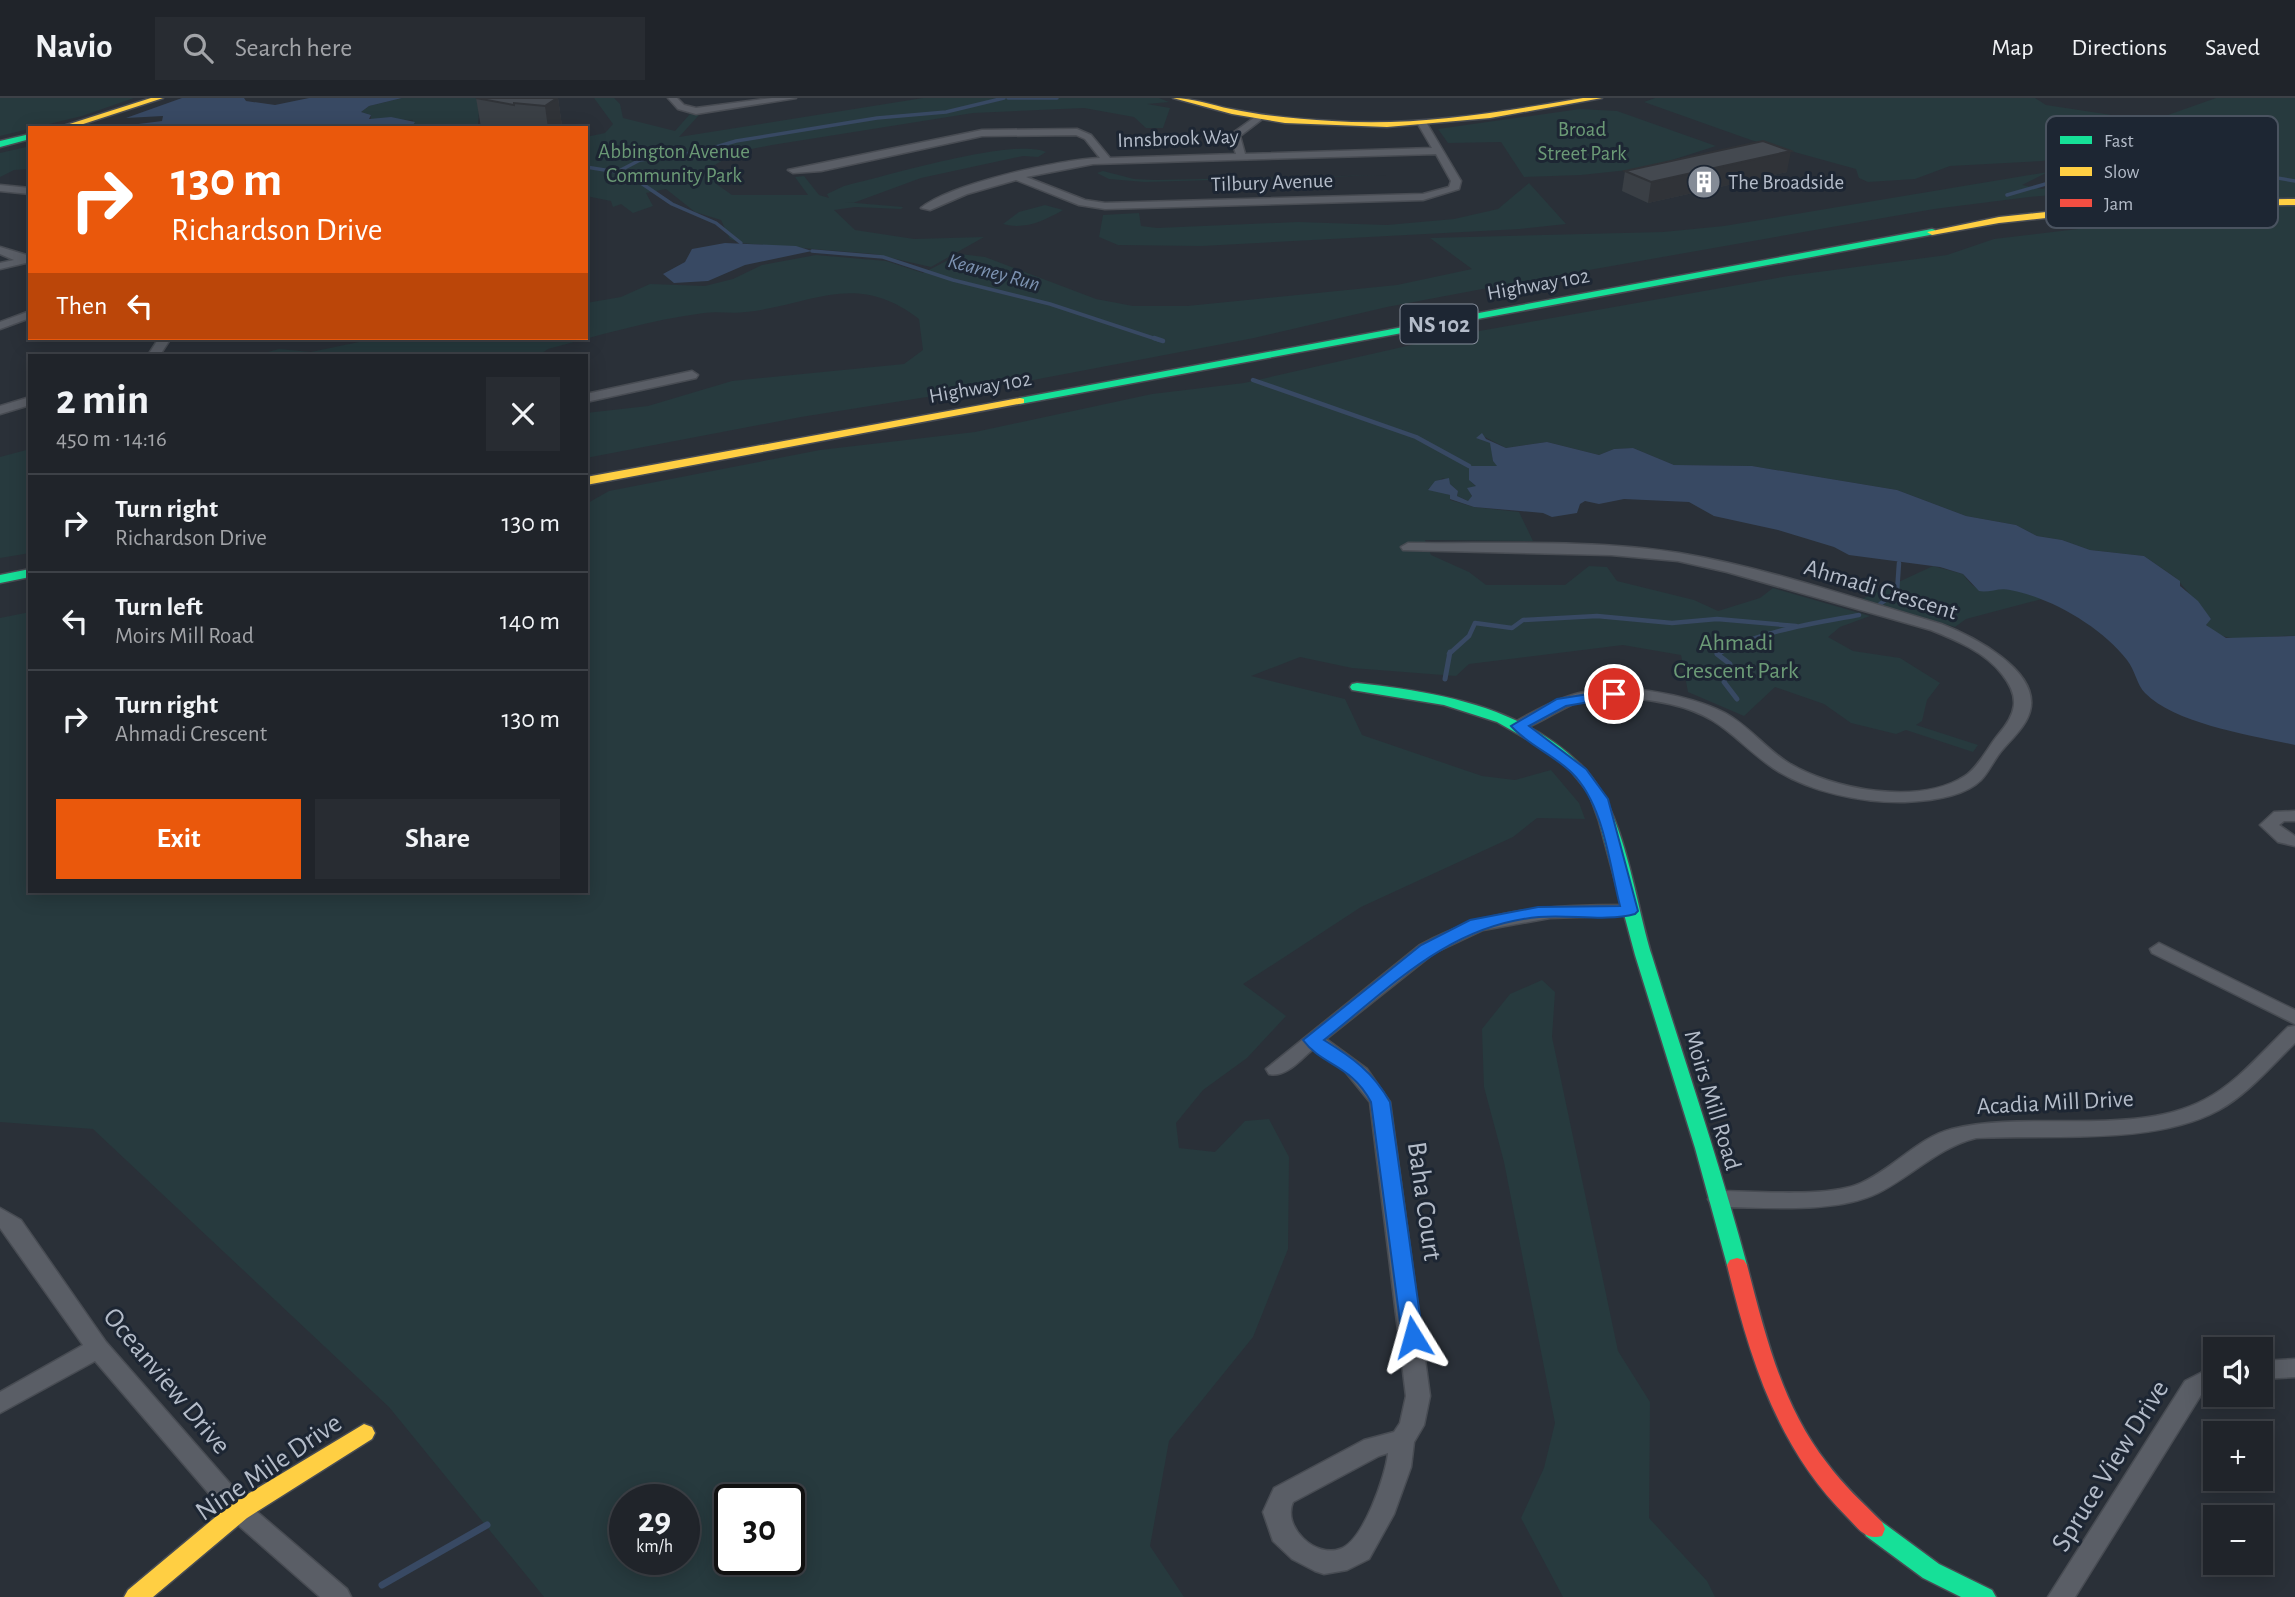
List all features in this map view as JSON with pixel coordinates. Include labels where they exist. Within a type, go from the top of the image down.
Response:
[{"type":"main road","points":[[68,126],[159,98]]},
{"type":"main road","points":[[1177,98],[1258,118],[1328,124],[1423,124],[1598,98]]},
{"type":"main road","points":[[0,144],[28,137]]},
{"type":"main road","name":"Highway 102","points":[[588,471],[2003,212],[2046,208]]},
{"type":"main road","name":"Highway 102","points":[[588,481],[1999,220],[2046,215]]},
{"type":"main road","points":[[0,579],[28,573]]},
{"type":"main road","points":[[0,589],[28,583]]},
{"type":"main road","name":"Moirs Mill Road","points":[[1357,687],[1458,701],[1519,726],[1580,772],[1600,799],[1630,911],[1719,1199],[1768,1378],[1795,1437],[1837,1494],[1884,1539],[1966,1591],[1984,1597]]},
{"type":"main road","name":"Nine Mile Drive","points":[[136,1597],[239,1511],[364,1433]]},
{"type":"street","points":[[672,98],[681,107],[696,111],[792,98]]},
{"type":"street","points":[[1241,155],[1235,135],[1258,118]]},
{"type":"street","name":"Tilbury Avenue","points":[[1020,178],[1083,203],[1105,206],[1423,197],[1446,194],[1456,187],[1423,124]]},
{"type":"street","points":[[793,170],[821,168],[994,132],[1077,132],[1088,137],[1107,160]]},
{"type":"street","name":"Innsbrook Way","points":[[926,208],[961,194],[1067,165],[1107,160],[1438,151]]},
{"type":"street","points":[[0,188],[28,191]]},
{"type":"street","points":[[0,250],[27,260]]},
{"type":"street","points":[[0,266],[27,260]]},
{"type":"street","points":[[0,326],[28,315]]},
{"type":"street","points":[[588,398],[692,375]]},
{"type":"street","points":[[0,410],[28,402]]},
{"type":"street","name":"Ahmadi Crescent","points":[[1408,547],[1643,552],[1730,568],[1936,627],[1964,638],[1993,656],[2011,673],[2021,691],[2023,708],[1974,778],[1953,789],[1914,796],[1861,794],[1803,777],[1773,760],[1722,718],[1694,706],[1658,697],[1626,694],[1584,697],[1562,702],[1519,726]]},
{"type":"street","points":[[2295,816],[2280,816],[2269,825],[2284,838],[2295,841]]},
{"type":"street","points":[[1276,1069],[1427,949],[1476,923],[1538,912],[1630,911]]},
{"type":"street","points":[[2159,949],[2295,1018]]},
{"type":"street","name":"Acadia Mill Drive","points":[[1719,1199],[1806,1199],[1855,1194],[1872,1187],[1950,1137],[1976,1131],[2146,1123],[2185,1117],[2213,1104],[2295,1032]]},
{"type":"street","name":"Baha Court","points":[[1312,1040],[1357,1070],[1370,1083],[1380,1102],[1416,1363],[1418,1396],[1412,1425],[1402,1440],[1399,1467],[1360,1551],[1347,1559],[1324,1563],[1301,1551],[1282,1533],[1276,1512],[1283,1495],[1373,1447],[1402,1440]]},
{"type":"street","name":"Oceanview Drive","points":[[0,1216],[13,1226],[99,1348],[239,1511],[338,1597]]},
{"type":"street","points":[[0,1403],[99,1348]]},
{"type":"street","points":[[2273,1369],[2295,1367]]},
{"type":"street","name":"Spruce View Drive","points":[[2060,1597],[2193,1388],[2203,1382]]},
{"type":"green space","points":[[0,98],[134,98],[82,116],[41,126],[28,126],[28,129],[0,136]]},
{"type":"green space","points":[[402,98],[480,98],[478,124],[480,126],[412,126],[413,120],[371,119],[371,115],[361,112],[369,106]]},
{"type":"green space","name":"Abbington Avenue Community Park","points":[[594,98],[614,98],[620,104],[623,118],[675,131],[690,114],[699,115],[679,137],[923,98],[1159,98],[1169,102],[1147,104],[1170,108],[1163,128],[1146,128],[1134,117],[1084,108],[973,113],[736,152],[705,171],[715,183],[732,195],[808,195],[795,177],[804,176],[819,195],[829,198],[827,194],[844,186],[948,160],[1007,150],[1030,149],[1046,152],[1038,157],[1023,156],[921,178],[854,203],[903,207],[901,209],[855,207],[834,210],[855,230],[914,239],[984,237],[931,267],[874,254],[741,243],[730,239],[721,220],[695,212],[666,189],[646,193],[653,206],[633,213],[621,204],[613,207],[611,201],[588,196],[588,137],[605,133],[613,124]]},
{"type":"green space","points":[[1655,98],[2035,98],[2046,105],[2118,116],[2046,116],[2046,160],[1950,166],[1915,179],[1868,182],[1859,178],[1856,169],[1751,140],[1644,102]]},
{"type":"green space","points":[[2216,98],[2295,98],[2295,636],[2248,639],[2224,636],[2214,632],[2206,624],[2211,619],[2176,578],[2144,556],[2090,550],[2062,540],[2037,536],[2016,525],[1966,516],[1897,490],[1752,466],[1674,465],[1633,448],[1614,449],[1599,455],[1547,442],[1506,448],[1483,436],[1482,440],[1491,443],[1493,461],[1498,466],[1469,466],[1471,482],[1476,486],[1469,490],[1472,497],[1468,501],[1457,496],[1458,491],[1443,478],[1428,489],[1450,495],[1450,500],[1474,507],[1519,512],[1533,541],[1425,540],[1431,555],[1469,572],[1486,585],[1565,585],[1589,566],[1607,567],[1617,581],[1694,600],[1718,611],[1760,598],[1773,588],[1870,616],[1840,627],[1828,637],[1853,651],[1900,658],[1940,683],[1927,700],[1922,721],[1916,725],[1978,745],[1973,752],[1906,730],[1896,734],[1851,723],[1824,704],[1775,687],[1744,716],[1688,692],[1681,655],[1623,645],[1469,664],[1456,676],[1352,668],[1300,657],[1251,676],[1345,699],[1362,735],[1482,776],[1515,780],[1551,770],[1579,803],[1585,819],[1537,818],[1513,837],[1361,907],[1243,984],[1286,1016],[1247,1058],[1203,1090],[1176,1123],[1179,1148],[1215,1152],[1245,1121],[1269,1119],[1289,1157],[1288,1249],[1253,1337],[1169,1441],[1150,1546],[1184,1597],[544,1597],[389,1407],[93,1129],[0,1122],[0,618],[28,612],[28,893],[588,893],[588,503],[609,491],[820,450],[975,432],[1152,394],[1244,383],[1451,336],[1788,276],[1947,255],[1994,239],[2086,228],[2278,228],[2278,116],[2165,116]]},
{"type":"green space","name":"Broad Street Park","points":[[1580,109],[1617,111],[1716,146],[1647,168],[1581,175],[1524,177],[1501,142],[1448,143],[1438,129]]},
{"type":"green space","points":[[26,147],[28,169],[14,170],[0,177],[0,153]]},
{"type":"green space","points":[[1103,171],[1134,179],[1155,180],[1387,175],[1145,182],[1109,179],[1097,173]]},
{"type":"green space","points":[[2046,172],[2022,185],[2046,188],[2046,196],[1934,209],[1493,287],[1387,307],[1254,338],[1028,381],[801,417],[588,458],[588,413],[648,406],[732,381],[904,364],[923,350],[919,319],[896,304],[874,296],[854,293],[834,294],[746,312],[709,312],[588,338],[588,303],[621,297],[650,284],[705,286],[733,279],[762,265],[816,255],[886,261],[923,273],[960,254],[985,257],[1096,299],[1133,306],[1187,306],[1397,285],[1472,269],[1430,238],[1663,232],[1724,226]]},
{"type":"green space","points":[[1529,183],[1566,224],[1520,229],[1202,246],[1118,245],[1099,237],[1103,215],[1139,213],[1141,226],[1157,228],[1298,222],[1387,225],[1454,219],[1498,209]]},
{"type":"green space","points":[[1045,205],[1063,210],[1034,223],[1019,226],[1003,224],[1019,212]]},
{"type":"green space","points":[[368,340],[581,340],[548,349],[540,354],[261,354],[279,349],[311,352]]},
{"type":"green space","points":[[28,450],[28,553],[0,558],[0,457]]},
{"type":"green space","name":"Ahmadi Crescent Park","points":[[1933,566],[1963,574],[1979,589],[2008,589],[2042,599],[1966,619],[1955,627],[1862,599]]},
{"type":"green space","points":[[1542,980],[1555,992],[1552,1037],[1618,1351],[1650,1402],[1649,1518],[1707,1581],[1715,1597],[1563,1597],[1521,1518],[1544,1468],[1555,1423],[1504,1162],[1484,1087],[1482,1029],[1510,994]]},
{"type":"water","points":[[182,98],[244,98],[246,101],[275,105],[309,98],[402,98],[369,106],[361,112],[371,115],[369,119],[391,117],[415,122],[412,126],[123,126],[162,121],[163,116],[126,118]]},
{"type":"water","points":[[725,243],[796,246],[812,251],[745,265],[708,281],[674,283],[663,274],[685,262],[692,249]]},
{"type":"water","points":[[1482,433],[1486,439],[1506,448],[1547,442],[1599,455],[1614,449],[1633,448],[1674,465],[1752,466],[1897,490],[1966,516],[2016,525],[2037,536],[2062,540],[2090,550],[2144,556],[2180,581],[2180,586],[2198,601],[2211,619],[2206,625],[2226,638],[2295,636],[2295,745],[2237,733],[2175,713],[2145,693],[2130,664],[2090,625],[2059,607],[2026,594],[2006,589],[1979,591],[1963,574],[1940,567],[1849,555],[1834,547],[1778,530],[1714,516],[1689,502],[1624,499],[1599,504],[1585,501],[1580,504],[1577,513],[1552,517],[1543,513],[1474,507],[1450,499],[1450,495],[1428,490],[1435,481],[1449,478],[1450,484],[1458,491],[1457,496],[1468,501],[1472,496],[1467,488],[1476,486],[1469,480],[1469,466],[1497,466],[1493,461],[1490,443],[1476,438]]},
{"type":"building","points":[[476,98],[557,98],[545,106],[514,105]]},
{"type":"building","points":[[1763,141],[1791,151],[1651,182],[1625,171]]},
{"type":"waterway","points":[[617,172],[640,160],[699,152],[736,141],[877,118],[946,112],[1004,98]]},
{"type":"waterway","points":[[1008,98],[1057,98]]},
{"type":"waterway","name":"Kearney Run","points":[[588,167],[617,172]]},
{"type":"waterway","name":"Kearney Run","points":[[617,172],[641,183],[672,204],[716,223],[741,243]]},
{"type":"waterway","points":[[2278,178],[2295,181]]},
{"type":"waterway","points":[[2007,195],[2046,184]]},
{"type":"waterway","name":"Kearney Run","points":[[812,251],[883,257],[953,280],[1050,304],[1159,340]]},
{"type":"waterway","name":"Kearney Run","points":[[1154,338],[1163,341]]},
{"type":"waterway","name":"Kearney Run","points":[[1253,380],[1416,437],[1469,466]]},
{"type":"waterway","points":[[1880,604],[1897,592],[1899,563]]},
{"type":"waterway","points":[[1717,654],[1768,634],[1859,615]]},
{"type":"waterway","points":[[1450,653],[1469,636],[1475,623],[1512,628],[1523,620],[1597,616],[1672,623],[1717,619],[1796,626]]},
{"type":"waterway","points":[[1717,654],[1721,652]]},
{"type":"waterway","points":[[1445,679],[1450,653]]},
{"type":"waterway","points":[[1717,654],[1730,664],[1724,682],[1737,699]]},
{"type":"waterway","points":[[382,1585],[487,1525]]},
{"type":"traffic: fast","points":[[0,144],[28,137]]},
{"type":"traffic: fast","points":[[1020,401],[1932,232]]},
{"type":"traffic: fast","points":[[0,579],[28,573]]},
{"type":"traffic: fast","points":[[1357,687],[1446,701],[1502,719],[1553,748],[1576,768],[1597,793],[1737,1265]]},
{"type":"traffic: fast","points":[[1874,1529],[1931,1571],[1984,1597]]},
{"type":"traffic: slow","points":[[68,126],[159,98]]},
{"type":"traffic: slow","points":[[1177,98],[1232,112],[1336,124],[1438,121],[1598,98]]},
{"type":"traffic: slow","points":[[2278,202],[2295,202]]},
{"type":"traffic: slow","points":[[1932,232],[2046,215]]},
{"type":"traffic: slow","points":[[588,481],[1020,401]]},
{"type":"traffic: slow","points":[[136,1597],[239,1511],[364,1433]]},
{"type":"traffic: jam","points":[[1737,1265],[1769,1377],[1798,1440],[1843,1499],[1874,1529]]},
{"type":"place","name":"The Broadside","points":[[1704,182]]},
{"type":"route","points":[[1413,1337],[1380,1102],[1370,1083],[1357,1070],[1312,1040],[1427,949],[1476,923],[1514,914],[1538,912],[1630,911],[1600,799],[1580,772],[1519,726],[1562,702],[1614,694]]}]
